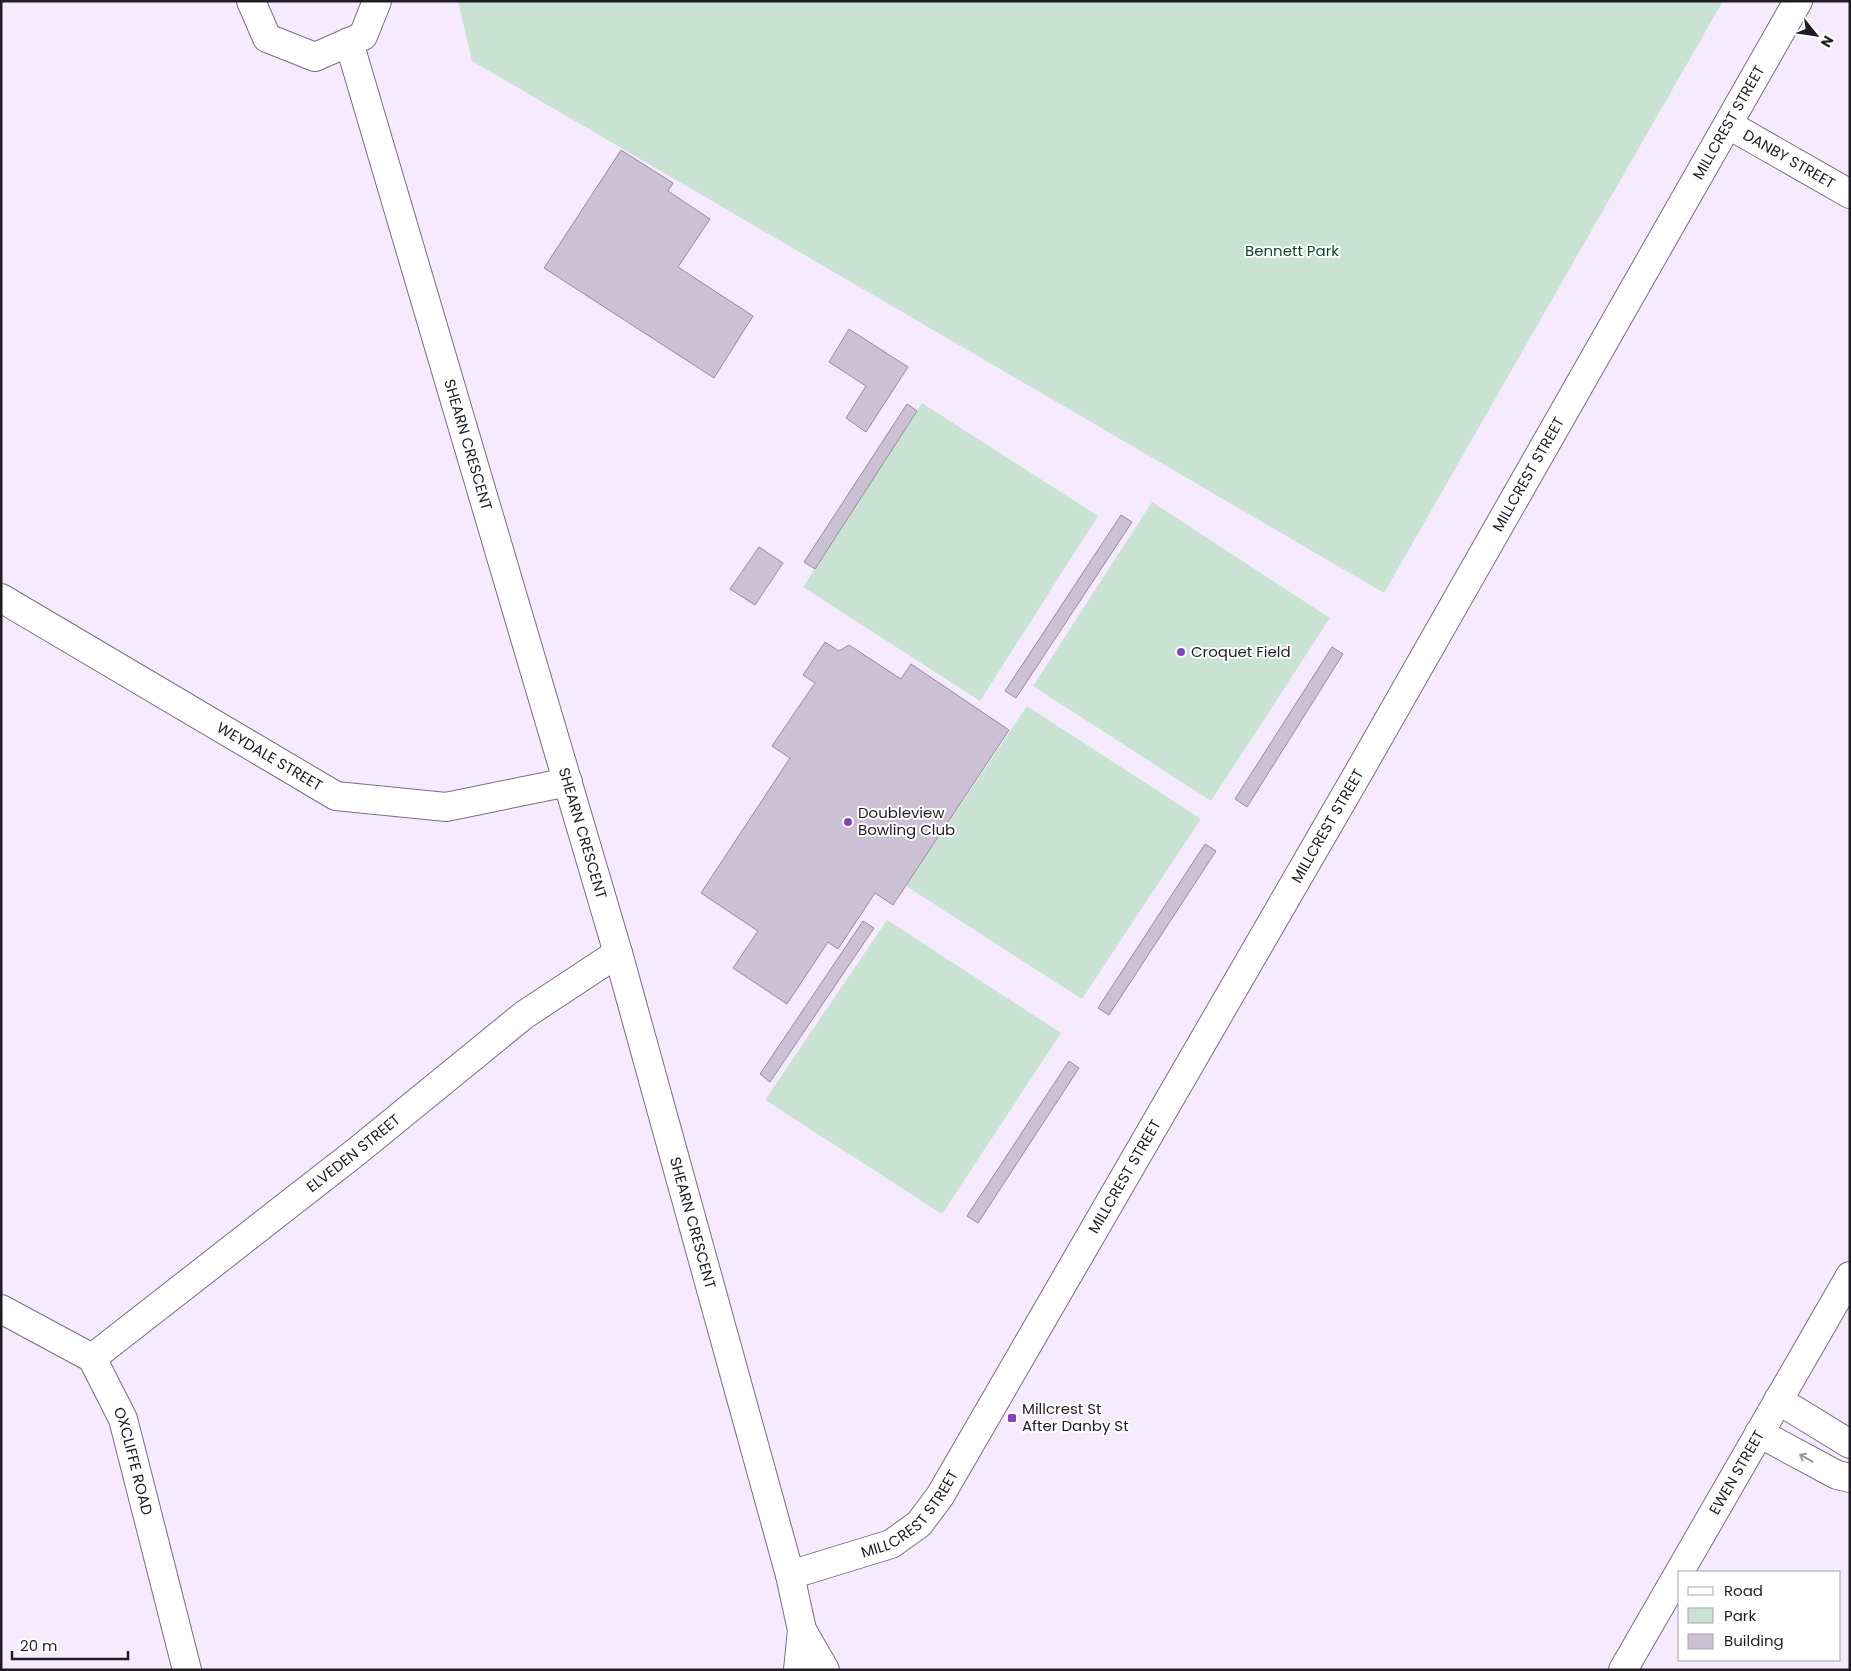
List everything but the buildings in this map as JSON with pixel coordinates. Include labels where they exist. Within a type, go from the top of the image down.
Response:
[{"type":"street","points":[[251,1],[267,38],[315,57],[363,36],[377,1]]},
{"type":"street","name":"MILLCREST STREET","points":[[790,1575],[891,1544],[920,1524],[940,1496],[1365,761],[1798,1]]},
{"type":"street","name":"SHEARN CRESCENT","points":[[349,42],[618,953],[790,1575],[802,1630],[825,1670]]},
{"type":"street","name":"DANBY STREET","points":[[1729,125],[1850,194]]},
{"type":"street","name":"WEYDALE STREET","points":[[1,598],[336,796],[446,807],[568,782]]},
{"type":"street","name":"ELVEDEN STREET","points":[[92,1358],[356,1152],[524,1015],[618,953]]},
{"type":"street","name":"EWEN STREET","points":[[1680,1571],[1850,1276]]},
{"type":"street","points":[[1,1310],[92,1358]]},
{"type":"street","name":"OXCLIFFE ROAD","points":[[92,1358],[123,1419],[187,1670]]},
{"type":"street","points":[[1778,1400],[1850,1444]]},
{"type":"street","points":[[1759,1433],[1837,1475],[1850,1478]]},
{"type":"street","name":"EWEN STREET","points":[[1623,1670],[1678,1574]]},
{"type":"street","name":"SHEARN CRESCENT","points":[[798,1670],[802,1630]]},
{"type":"green space","name":"Bennett Park","points":[[458,1],[1723,1],[1384,593],[472,61]]},
{"type":"green space","points":[[922,403],[1098,516],[980,701],[803,587]]},
{"type":"green space","name":"Croquet Field","points":[[1152,502],[1330,618],[1211,801],[1033,686]]},
{"type":"green space","points":[[1027,706],[1201,819],[1082,999],[906,886]]},
{"type":"green space","points":[[887,920],[1061,1033],[942,1214],[765,1100]]},
{"type":"place","name":"Croquet Field","points":[[1181,652]]},
{"type":"place","name":"Doubleview Bowling Club","points":[[848,822]]},
{"type":"place","name":"Millcrest St After Danby St","points":[[1012,1418]]}]
